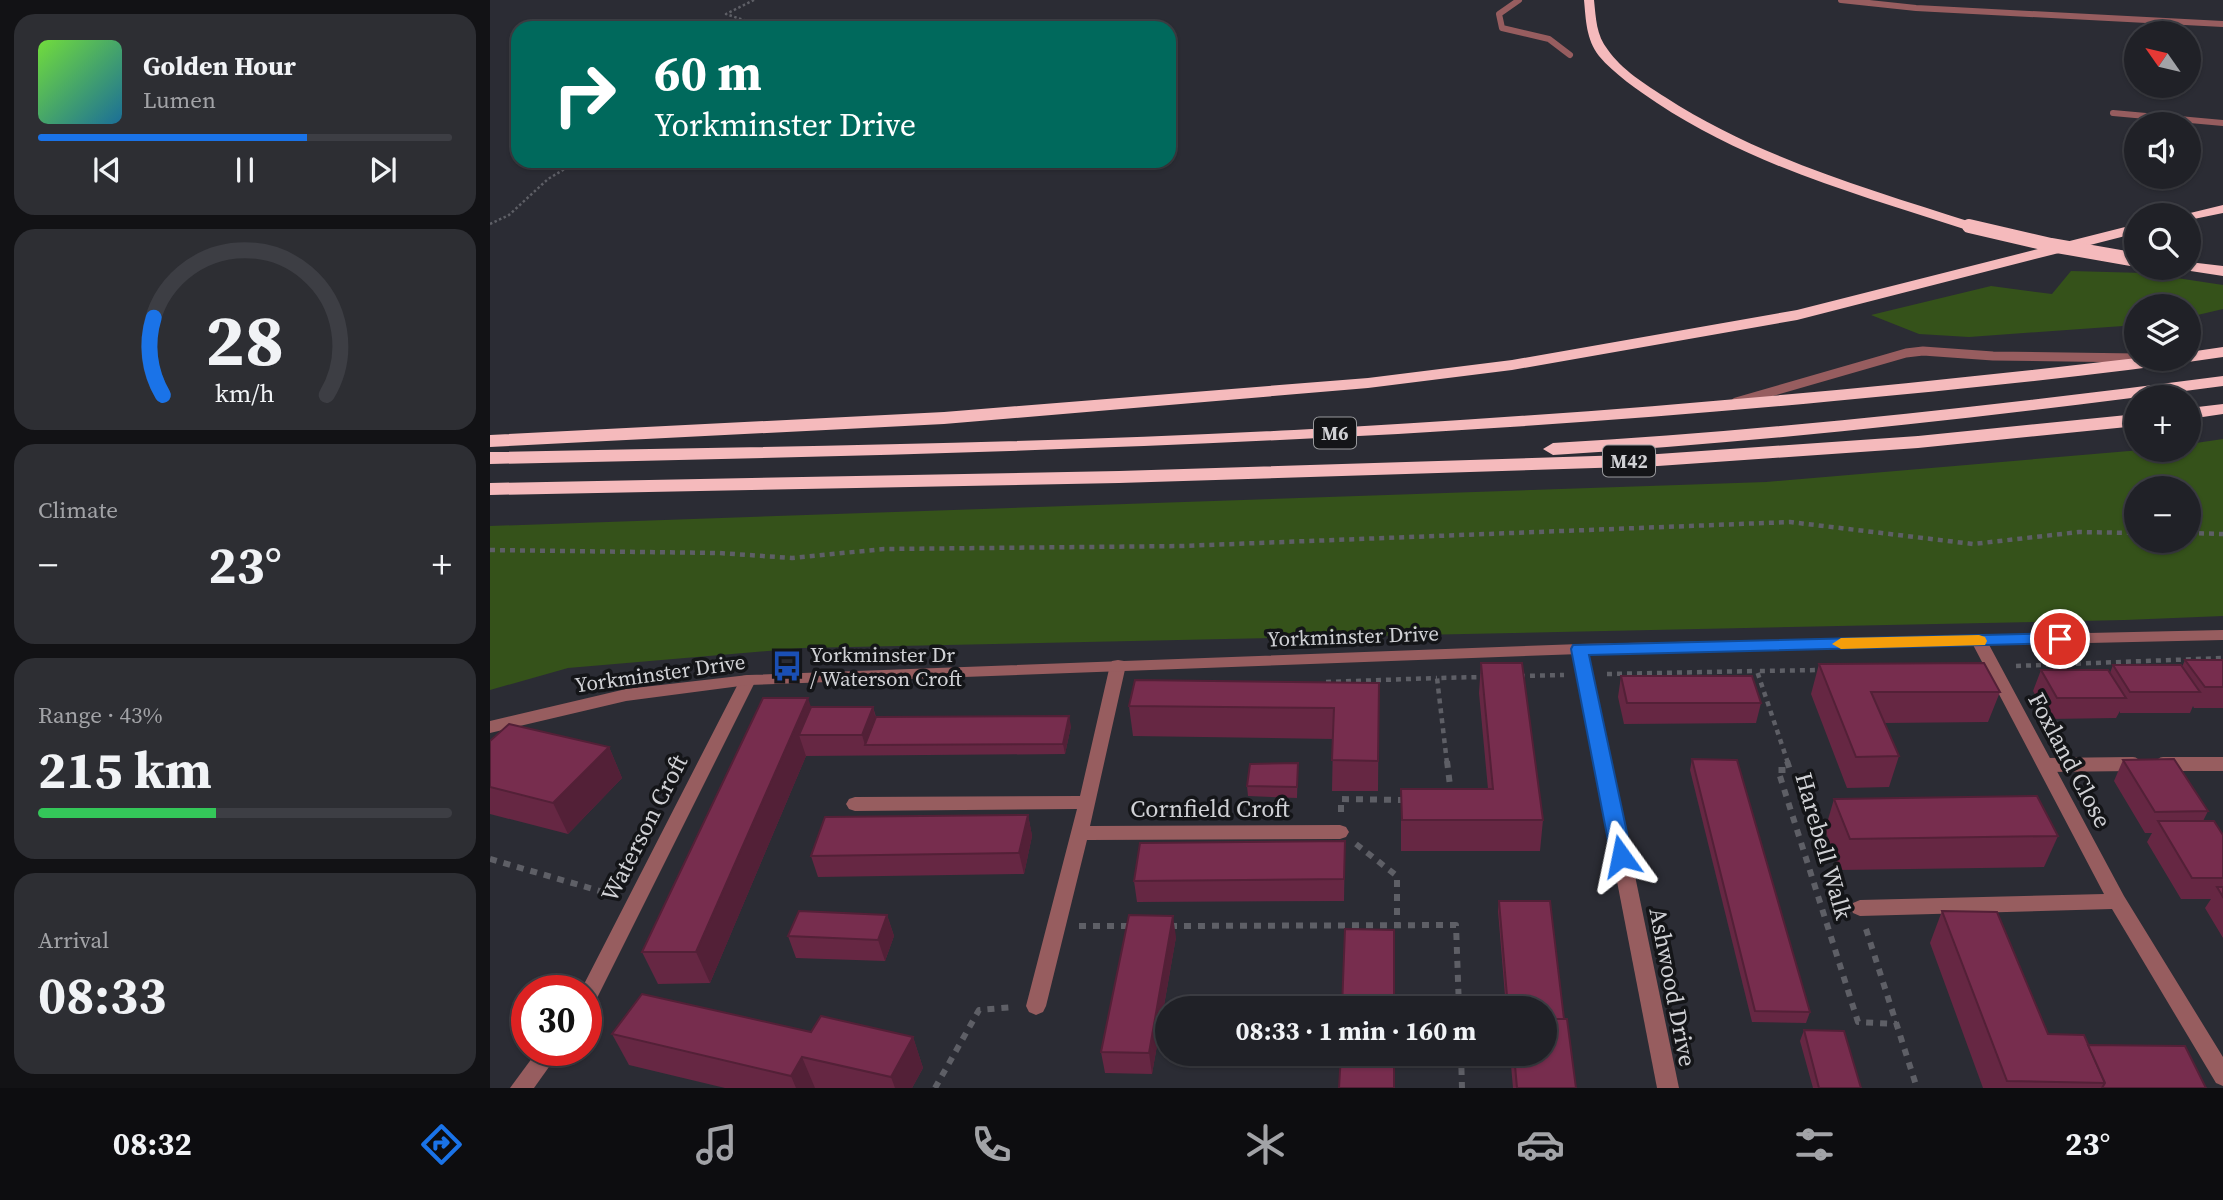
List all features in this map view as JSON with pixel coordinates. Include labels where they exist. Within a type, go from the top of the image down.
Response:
[{"type":"highway","points":[[1589,0],[1594,36],[1604,54],[1641,87],[1702,127],[1825,180],[1969,226],[2051,245],[2124,258]]},
{"type":"highway","points":[[2201,214],[2223,209]]},
{"type":"highway","name":"M6","points":[[490,441],[944,418],[1368,383],[1512,365],[1797,315],[2124,231]]},
{"type":"highway","points":[[2201,268],[2223,271]]},
{"type":"highway","points":[[2201,355],[2223,352]]},
{"type":"highway","name":"M6","points":[[490,458],[1080,444],[1403,429],[1716,408],[2124,364]]},
{"type":"highway","name":"M6","points":[[490,489],[1119,477],[1702,440],[1970,414],[2223,381]]},
{"type":"highway","points":[[2201,412],[2223,409]]},
{"type":"highway","name":"M42","points":[[1119,477],[1658,460],[1918,442],[2124,421]]},
{"type":"street","name":"Yorkminster Drive","points":[[490,727],[626,695],[748,680],[1580,649],[2223,635]]},
{"type":"street","name":"Foxland Close","points":[[1979,641],[2117,901],[2223,1076]]},
{"type":"street","name":"Ashwood Drive","points":[[1580,649],[1668,1088]]},
{"type":"street","points":[[1036,1006],[1080,833],[1118,665]]},
{"type":"street","name":"Waterson Croft","points":[[599,975],[748,680]]},
{"type":"street","points":[[855,804],[1087,802]]},
{"type":"street","name":"Cornfield Croft","points":[[1080,833],[1340,832]]},
{"type":"street","points":[[1860,908],[2117,901]]},
{"type":"street","points":[[521,1088],[538,1066]]},
{"type":"lane","points":[[1519,0],[1499,14],[1502,28],[1537,35],[1567,49],[1570,55]]},
{"type":"lane","points":[[1842,0],[1916,8],[2223,23]]},
{"type":"lane","points":[[2113,113],[2223,123]]},
{"type":"lane","points":[[1716,408],[1923,351],[1993,356],[2124,358]]},
{"type":"lane","points":[[2045,765],[2223,764]]},
{"type":"path","points":[[746,21],[726,14],[754,0]]},
{"type":"path","points":[[490,224],[509,215],[548,179],[566,168]]},
{"type":"path","points":[[490,550],[705,553],[792,558],[884,550],[1182,546],[1790,522],[1973,544],[2078,532],[2124,533]]},
{"type":"path","points":[[2201,533],[2223,534]]},
{"type":"path","points":[[1993,667],[2223,658]]},
{"type":"path","points":[[1518,676],[1826,670]]},
{"type":"path","name":"Harebell Walk","points":[[1757,671],[1790,770],[1778,770],[1858,1022],[1897,1024]]},
{"type":"path","points":[[1315,683],[1491,677]]},
{"type":"path","points":[[1437,678],[1451,801]]},
{"type":"path","points":[[1397,925],[1397,876],[1340,832],[1341,799],[1410,800]]},
{"type":"path","points":[[490,859],[636,902]]},
{"type":"path","points":[[1860,908],[1917,1088]]},
{"type":"path","points":[[1166,926],[1456,925],[1459,996]]},
{"type":"path","points":[[1057,926],[1138,926]]},
{"type":"path","points":[[935,1088],[979,1010],[1036,1006]]},
{"type":"path","points":[[1461,1066],[1462,1088]]},
{"type":"green space","points":[[2071,271],[2124,272],[2124,280],[2190,280],[2223,285],[2223,309],[2201,314],[2201,294],[2124,294],[2124,326],[1969,337],[1919,334],[1871,315],[1991,286],[2052,294]]},
{"type":"green space","points":[[2223,439],[2223,616],[803,648],[568,668],[490,690],[490,526],[1766,482],[2124,451],[2124,462],[2201,462],[2201,442]]},
{"type":"building","points":[[2185,660],[2223,660],[2223,687],[2205,687]]},
{"type":"building","points":[[1481,663],[1522,663],[1543,820],[1402,820],[1401,789],[1493,789]]},
{"type":"building","points":[[1984,663],[2000,692],[1871,692],[1899,756],[1856,757],[1819,664]]},
{"type":"building","points":[[2113,665],[2181,665],[2200,692],[2130,692]]},
{"type":"building","points":[[2041,670],[2108,670],[2126,698],[2057,698]]},
{"type":"building","points":[[1621,676],[1752,676],[1761,703],[1627,703]]},
{"type":"building","points":[[1135,680],[1379,683],[1378,761],[1332,760],[1334,708],[1129,706]]},
{"type":"building","points":[[763,698],[808,698],[696,952],[642,952]]},
{"type":"building","points":[[811,707],[873,707],[862,735],[799,735]]},
{"type":"building","points":[[1069,716],[1063,744],[865,745],[876,717]]},
{"type":"building","points":[[509,724],[609,747],[553,803],[490,787],[490,741]]},
{"type":"building","points":[[1692,759],[1737,760],[1810,1012],[1755,1011]]},
{"type":"building","points":[[2174,759],[2208,811],[2155,812],[2123,760]]},
{"type":"building","points":[[1298,763],[1297,787],[1247,786],[1250,764]]},
{"type":"building","points":[[2037,796],[2058,836],[1850,839],[1834,799]]},
{"type":"building","points":[[1028,815],[1019,853],[811,856],[825,817]]},
{"type":"building","points":[[2158,821],[2214,821],[2223,835],[2223,878],[2192,878]]},
{"type":"building","points":[[1345,841],[1344,879],[1134,881],[1140,843]]},
{"type":"building","points":[[1499,901],[1550,901],[1564,1019],[1557,1019],[1557,996],[1507,996]]},
{"type":"building","points":[[799,911],[887,915],[878,940],[788,936]]},
{"type":"building","points":[[1942,911],[1997,912],[2048,1034],[2084,1035],[2105,1083],[2007,1081]]},
{"type":"building","points":[[1129,915],[1173,916],[1159,996],[1155,996],[1155,1019],[1149,1053],[1101,1052]]},
{"type":"building","points":[[1345,929],[1394,930],[1394,996],[1342,996]]},
{"type":"building","points":[[642,994],[811,1032],[821,1016],[913,1037],[891,1077],[802,1057],[791,1076],[612,1034]]},
{"type":"building","points":[[1557,1019],[1567,1019],[1576,1088],[1517,1088],[1515,1066],[1557,1066]]},
{"type":"building","points":[[1804,1030],[1844,1031],[1861,1088],[1819,1088]]},
{"type":"building","points":[[2088,1045],[2185,1046],[2206,1088],[2102,1088],[2105,1083]]},
{"type":"building","points":[[1340,1066],[1394,1066],[1394,1088],[1339,1088]]},
{"type":"slow traffic","points":[[1841,644],[1979,641]]},
{"type":"place","name":"Yorkminster Dr / Waterson Croft","points":[[787,666]]},
{"type":"route","points":[[1621,856],[1580,649],[2060,639]]}]
